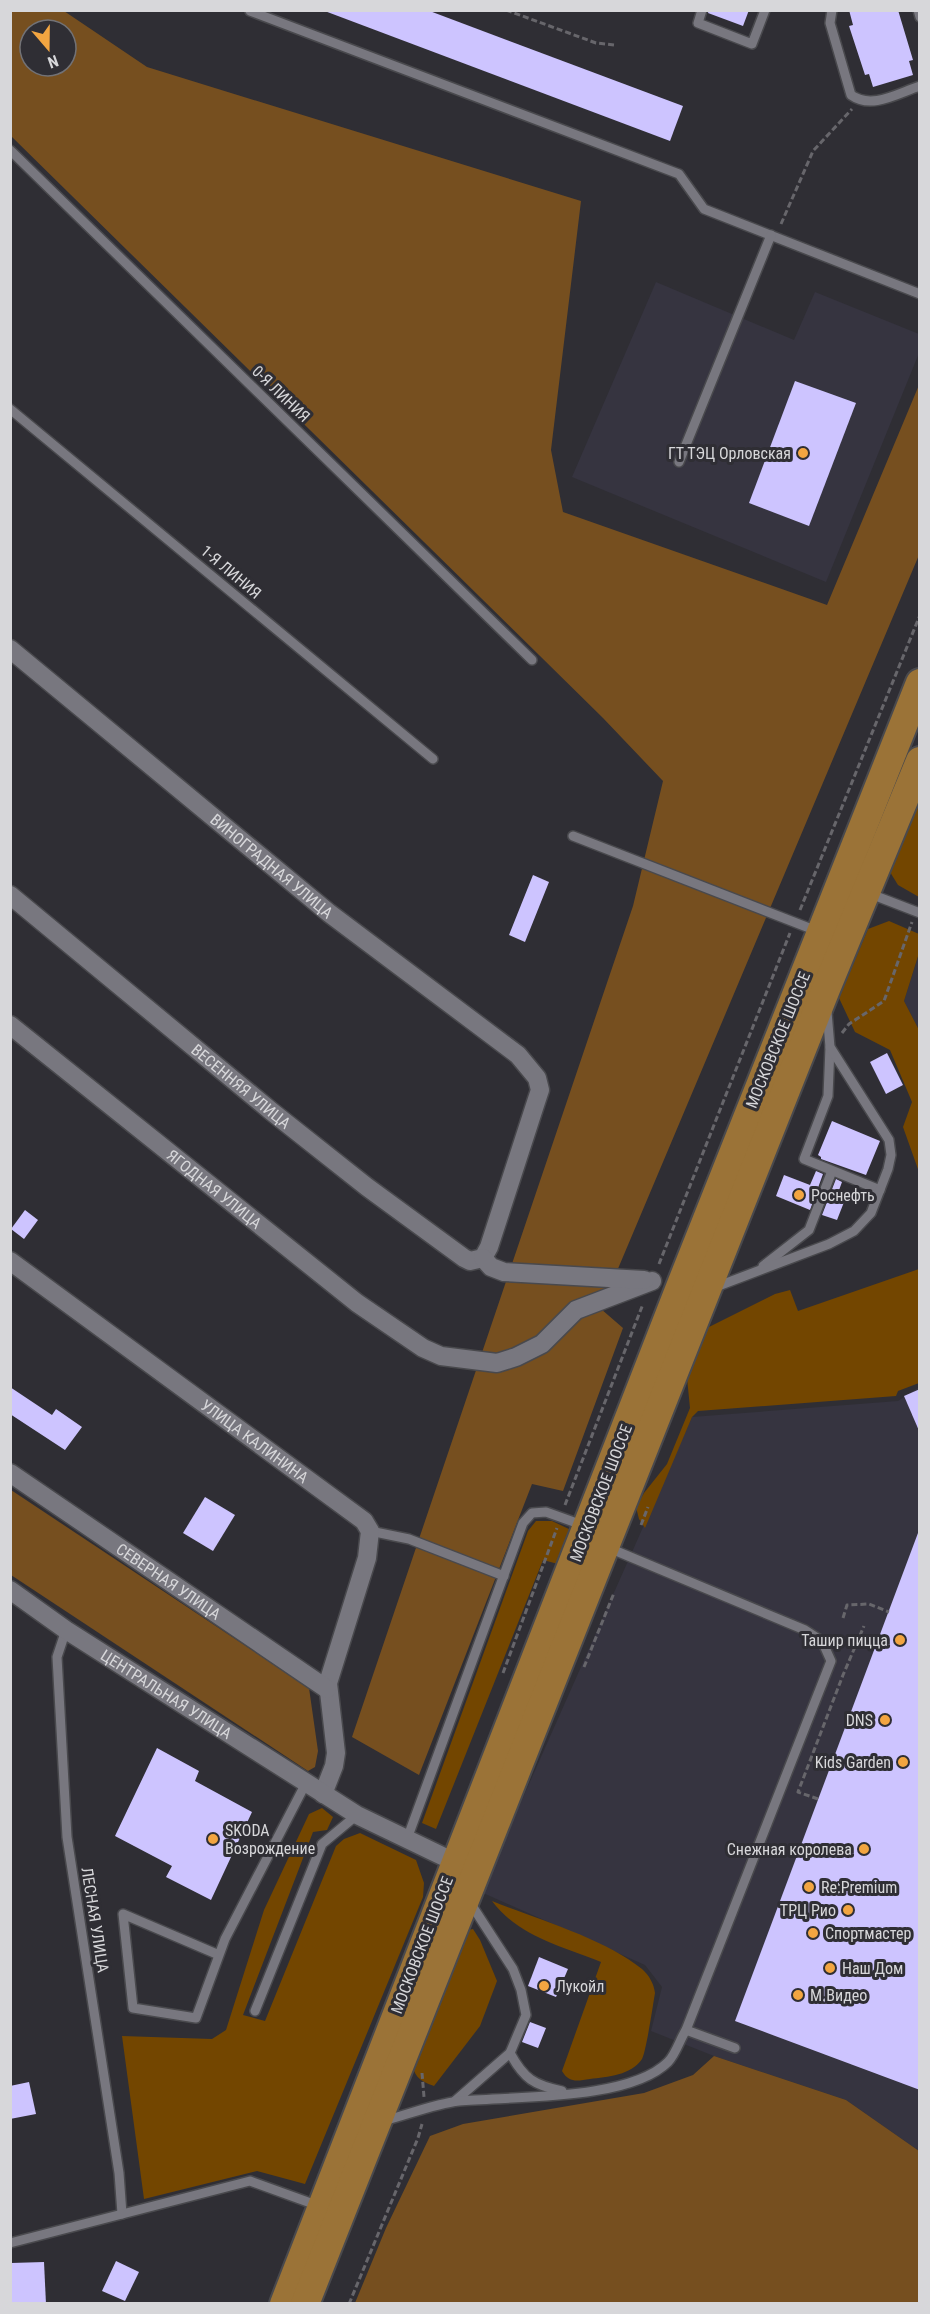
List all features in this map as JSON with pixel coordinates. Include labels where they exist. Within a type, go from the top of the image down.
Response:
[{"type":"main road","name":"МОСКОВСКОЕ ШОССЕ","points":[[284,2304],[321,2207],[465,1876],[605,1529],[694,1289],[808,927],[920,683]]},
{"type":"main road","name":"МОСКОВСКОЕ ШОССЕ","points":[[694,1289],[826,989],[920,761]]},
{"type":"main road","name":"МОСКОВСКОЕ ШОССЕ","points":[[305,2304],[378,2123],[465,1876]]},
{"type":"street","name":"ВИНОГРАДНАЯ УЛИЦА","points":[[10,649],[329,914],[518,1055],[533,1071],[540,1090],[489,1247],[483,1258]]},
{"type":"street","name":"ВЕСЕННЯЯ УЛИЦА","points":[[10,895],[271,1111],[464,1258],[470,1261],[483,1258],[490,1266],[504,1272],[652,1281],[694,1289]]},
{"type":"street","name":"ЯГОДНАЯ УЛИЦА","points":[[10,1025],[357,1303],[423,1348],[441,1356],[497,1363],[516,1357],[542,1344],[576,1310],[652,1281]]},
{"type":"street","name":"УЛИЦА КАЛИНИНА","points":[[10,1261],[356,1513],[370,1531]]},
{"type":"street","name":"СЕВЕРНАЯ УЛИЦА","points":[[10,1473],[328,1686]]},
{"type":"street","points":[[323,1794],[334,1766],[336,1754],[328,1686],[367,1558],[370,1531]]},
{"type":"street","name":"ЦЕНТРАЛЬНАЯ УЛИЦА","points":[[10,1590],[66,1630],[323,1794],[357,1815],[407,1839],[465,1876]]},
{"type":"lane","points":[[702,10],[698,23],[752,44],[765,10]]},
{"type":"lane","points":[[832,10],[830,23],[851,95],[859,101],[872,102],[920,86]]},
{"type":"lane","points":[[918,10],[920,17]]},
{"type":"lane","points":[[250,11],[678,174],[704,209],[920,294]]},
{"type":"lane","name":"0-Я ЛИНИЯ","points":[[10,150],[532,660]]},
{"type":"lane","points":[[678,462],[773,236]]},
{"type":"lane","name":"1-Я ЛИНИЯ","points":[[10,409],[433,759]]},
{"type":"lane","points":[[573,836],[808,927]]},
{"type":"lane","points":[[866,892],[917,913]]},
{"type":"lane","points":[[826,989],[830,1047],[828,1096],[804,1159],[880,1190]]},
{"type":"lane","points":[[694,1289],[754,1273],[829,1244],[854,1232],[871,1213],[888,1169],[891,1155],[889,1140],[830,1047]]},
{"type":"lane","points":[[754,1273],[808,1230],[832,1171]]},
{"type":"lane","points":[[378,2123],[455,2102],[574,2093],[616,2086],[645,2077],[669,2061],[686,2030],[831,1661],[822,1641],[805,1630],[605,1529],[546,1512],[532,1513],[523,1523],[407,1839]]},
{"type":"lane","points":[[370,1531],[409,1539],[504,1576]]},
{"type":"lane","name":"ЛЕСНАЯ УЛИЦА","points":[[66,1630],[57,1658],[67,1837],[119,2173],[122,2214]]},
{"type":"lane","points":[[219,1955],[123,1914],[133,2008],[196,2018],[225,1940],[306,1783]]},
{"type":"lane","points":[[255,2011],[322,1844],[357,1815]]},
{"type":"lane","points":[[455,2102],[510,2053],[526,2015],[521,1990],[513,1969],[465,1876]]},
{"type":"lane","points":[[686,2030],[735,2049]]},
{"type":"lane","points":[[510,2053],[524,2076],[545,2087],[574,2093]]},
{"type":"lane","points":[[10,2243],[250,2181],[321,2207]]},
{"type":"path","points":[[506,10],[596,44],[614,45]]},
{"type":"path","points":[[773,236],[813,151],[859,101]]},
{"type":"path","points":[[543,1565],[652,1281],[808,927],[920,615]]},
{"type":"path","points":[[830,1047],[849,1024],[884,1001],[917,913]]},
{"type":"path","points":[[605,1529],[648,1505]]},
{"type":"path","points":[[581,1675],[614,1593]]},
{"type":"path","points":[[843,1618],[847,1605],[869,1604],[889,1612]]},
{"type":"path","points":[[818,1799],[798,1792],[864,1626]]},
{"type":"path","points":[[349,2304],[418,2138],[426,2110],[421,2070]]},
{"type":"shaded area","points":[[10,11],[64,11],[74,18],[18,18],[18,78],[78,78],[78,20],[147,67],[581,201],[551,450],[563,512],[827,605],[919,385],[919,555],[601,1309],[623,1328],[563,1491],[532,1484],[419,1775],[352,1737],[633,906],[663,781],[603,718],[11,136]]},
{"type":"shaded area","points":[[656,282],[794,340],[815,292],[919,334],[919,353],[826,582],[572,477]]},
{"type":"shaded area","points":[[919,800],[920,897],[898,885],[890,872]]},
{"type":"shaded area","points":[[889,921],[919,934],[919,953],[904,1001],[919,1030],[919,1172],[903,1127],[912,1102],[890,1050],[855,1032],[839,998],[868,929]]},
{"type":"shaded area","points":[[919,954],[919,1030],[904,1001]]},
{"type":"shaded area","points":[[919,1269],[919,1383],[898,1391],[896,1396],[698,1411],[692,1417],[645,1528],[639,1519],[636,1507],[667,1464],[690,1408],[687,1378],[701,1331],[775,1294],[790,1290],[798,1311]]},
{"type":"shaded area","points":[[919,1387],[919,2151],[846,2100],[714,2056],[651,2031],[662,1987],[645,1965],[481,1892],[692,1417],[898,1401]]},
{"type":"shaded area","points":[[11,1490],[309,1688],[318,1751],[315,1767],[308,1771],[11,1575]]},
{"type":"shaded area","points":[[536,1521],[552,1521],[571,1530],[558,1564],[543,1560],[436,1829],[422,1823],[528,1531]]},
{"type":"shaded area","points":[[322,1808],[333,1817],[327,1830],[313,1832],[243,2015],[265,2021],[336,1846],[344,1839],[360,1833],[416,1860],[424,1883],[423,1897],[305,2184],[257,2171],[144,2199],[122,2036],[212,2039],[226,2030],[264,1910],[309,1814]]},
{"type":"shaded area","points":[[492,1901],[591,1939],[627,1958],[645,1971],[655,1993],[645,2047],[638,2064],[626,2072],[604,2077],[577,2081],[565,2075],[562,2071],[601,1962],[528,1932],[503,1913]]},
{"type":"shaded area","points":[[473,1929],[497,1981],[480,2026],[434,2086],[418,2078],[412,2062],[464,1931]]},
{"type":"shaded area","points":[[714,2056],[846,2100],[919,2151],[919,2303],[355,2303],[386,2228],[430,2136],[463,2124],[644,2093],[693,2075]]},
{"type":"building","points":[[322,10],[427,10],[683,106],[670,141]]},
{"type":"building","points":[[709,10],[749,10],[743,26],[708,13]]},
{"type":"building","points":[[849,10],[898,10],[913,60],[909,61],[913,75],[873,87],[869,74],[865,75],[849,26],[853,25]]},
{"type":"building","name":"ГТ ТЭЦ Орловская","points":[[795,381],[856,403],[809,526],[749,503]]},
{"type":"building","points":[[533,875],[549,882],[525,942],[509,935]]},
{"type":"building","points":[[887,1053],[903,1085],[886,1094],[870,1062]]},
{"type":"building","points":[[832,1121],[880,1141],[866,1175],[821,1159],[818,1155]]},
{"type":"building","points":[[816,1171],[823,1174],[810,1210],[776,1196],[784,1175],[810,1185]]},
{"type":"building","points":[[836,1179],[842,1182],[838,1193],[846,1197],[837,1220],[822,1215]]},
{"type":"building","points":[[25,1210],[38,1220],[24,1239],[11,1229]]},
{"type":"building","points":[[10,1387],[52,1415],[56,1409],[82,1427],[65,1450],[10,1414]]},
{"type":"building","points":[[920,1389],[920,1433],[904,1396]]},
{"type":"building","points":[[205,1497],[235,1515],[213,1551],[183,1533]]},
{"type":"building","name":"ТРЦ Рио","points":[[918,1533],[920,1534],[920,2090],[735,2021]]},
{"type":"building","points":[[157,1748],[199,1771],[195,1781],[252,1812],[211,1900],[166,1877],[172,1866],[115,1836]]},
{"type":"building","points":[[539,1957],[568,1969],[556,1997],[528,1986]]},
{"type":"building","points":[[530,2022],[546,2028],[538,2048],[522,2042]]},
{"type":"building","points":[[29,2082],[36,2114],[10,2119],[10,2086]]},
{"type":"building","points":[[116,2261],[139,2272],[125,2301],[102,2291]]},
{"type":"building","points":[[44,2262],[46,2304],[12,2304],[11,2263]]},
{"type":"place","name":"ГТ ТЭЦ Орловская","points":[[803,453]]},
{"type":"place","name":"Роснефть","points":[[799,1195]]},
{"type":"place","name":"Ташир пицца","points":[[900,1640]]},
{"type":"place","name":"DNS","points":[[885,1720]]},
{"type":"place","name":"Kids Garden","points":[[903,1762]]},
{"type":"place","name":"SKODA Возрождение","points":[[213,1839]]},
{"type":"place","name":"Снежная королева","points":[[864,1849]]},
{"type":"place","name":"Re:Premium","points":[[809,1887]]},
{"type":"place","name":"ТРЦ Рио","points":[[848,1910]]},
{"type":"place","name":"Спортмастер","points":[[813,1933]]},
{"type":"place","name":"Наш Дом","points":[[830,1968]]},
{"type":"place","name":"Лукойл","points":[[544,1986]]},
{"type":"place","name":"М.Видео","points":[[798,1995]]}]
